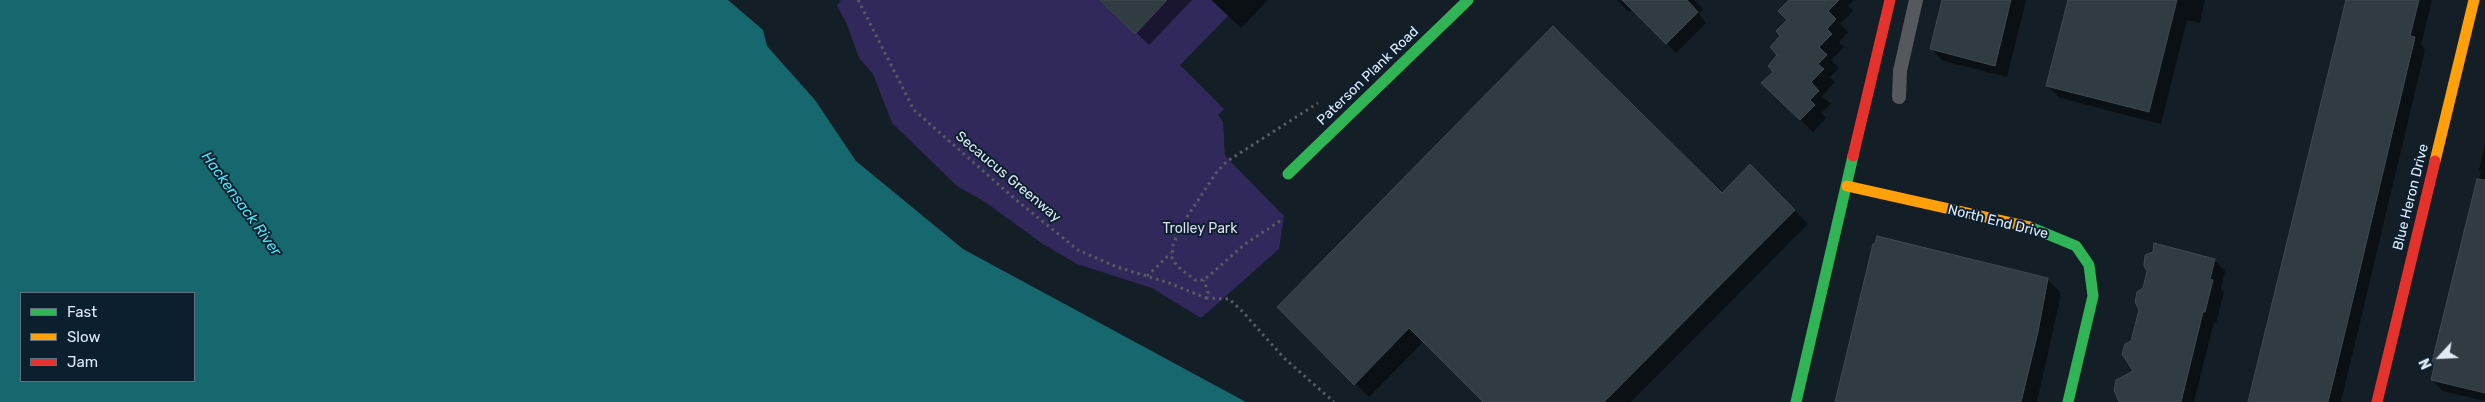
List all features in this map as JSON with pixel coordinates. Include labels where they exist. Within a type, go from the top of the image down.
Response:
[{"type":"street","name":"Paterson Plank Road","points":[[1288,174],[1468,0]]},
{"type":"street","points":[[1796,402],[1890,0]]},
{"type":"street","name":"Blue Heron Drive","points":[[2377,402],[2474,0]]},
{"type":"street","name":"North End Drive","points":[[1847,186],[2037,229],[2076,246],[2089,266],[2093,296],[2068,402]]},
{"type":"lane","points":[[1899,96],[1900,71],[1916,0]]},
{"type":"path","name":"Secaucus Greenway","points":[[858,0],[914,110],[1014,199],[1078,250],[1117,267],[1206,298],[1229,299],[1284,358],[1334,402]]},
{"type":"path","points":[[1147,276],[1171,252],[1181,226],[1216,173],[1226,162],[1321,101]]},
{"type":"path","points":[[1171,252],[1177,266],[1195,280],[1204,280],[1245,244],[1280,221]]},
{"type":"path","points":[[1204,280],[1208,293],[1206,298]]},
{"type":"green space","name":"Trolley Park","points":[[841,0],[1100,0],[1135,34],[1167,0],[1211,0],[1228,16],[1180,65],[1224,109],[1218,115],[1223,122],[1225,156],[1284,216],[1279,249],[1201,318],[1152,288],[1077,264],[1043,244],[985,202],[957,186],[892,123],[873,74],[859,58],[847,24],[837,6]]},
{"type":"water","name":"Hackensack River","points":[[0,0],[728,0],[763,30],[767,46],[815,100],[856,161],[963,249],[1246,402],[0,402]]},
{"type":"building","points":[[1100,0],[1167,0],[1135,34]]},
{"type":"building","points":[[1622,0],[1687,0],[1698,12],[1666,44]]},
{"type":"building","points":[[1789,0],[1839,0],[1828,11],[1836,19],[1827,29],[1832,34],[1819,47],[1827,55],[1818,64],[1824,69],[1811,82],[1819,91],[1810,100],[1815,105],[1800,120],[1761,83],[1773,72],[1768,66],[1777,55],[1770,47],[1780,36],[1776,31],[1787,20],[1778,11]]},
{"type":"building","points":[[1942,0],[2011,0],[1995,66],[1930,49]]},
{"type":"building","points":[[2068,0],[2177,0],[2149,112],[2046,86]]},
{"type":"building","points":[[2346,0],[2419,0],[2410,36],[2415,37],[2328,402],[2248,402]]},
{"type":"building","points":[[1553,26],[1722,193],[1750,164],[1795,210],[1604,402],[1483,402],[1409,328],[1354,385],[1277,307]]},
{"type":"building","points":[[2477,179],[2485,180],[2485,393],[2431,380],[2434,367],[2431,366]]},
{"type":"building","points":[[1877,236],[2048,278],[2038,332],[2021,402],[1835,402],[1873,244],[1875,244]]},
{"type":"building","points":[[2154,243],[2215,259],[2210,279],[2213,280],[2205,312],[2203,312],[2181,402],[2119,402],[2114,390],[2116,380],[2133,371],[2122,354],[2125,344],[2131,341],[2139,310],[2135,302],[2137,292],[2143,288],[2147,271],[2144,266],[2145,255],[2153,252]]},
{"type":"traffic: fast","points":[[1288,174],[1468,0]]},
{"type":"traffic: fast","points":[[1796,402],[1853,156]]},
{"type":"traffic: fast","points":[[2030,227],[2076,246],[2089,265],[2093,296],[2068,402]]},
{"type":"traffic: slow","points":[[2435,161],[2474,0]]},
{"type":"traffic: slow","points":[[1847,186],[2030,227]]},
{"type":"traffic: jam","points":[[1853,156],[1890,0]]},
{"type":"traffic: jam","points":[[2377,402],[2435,161]]}]
